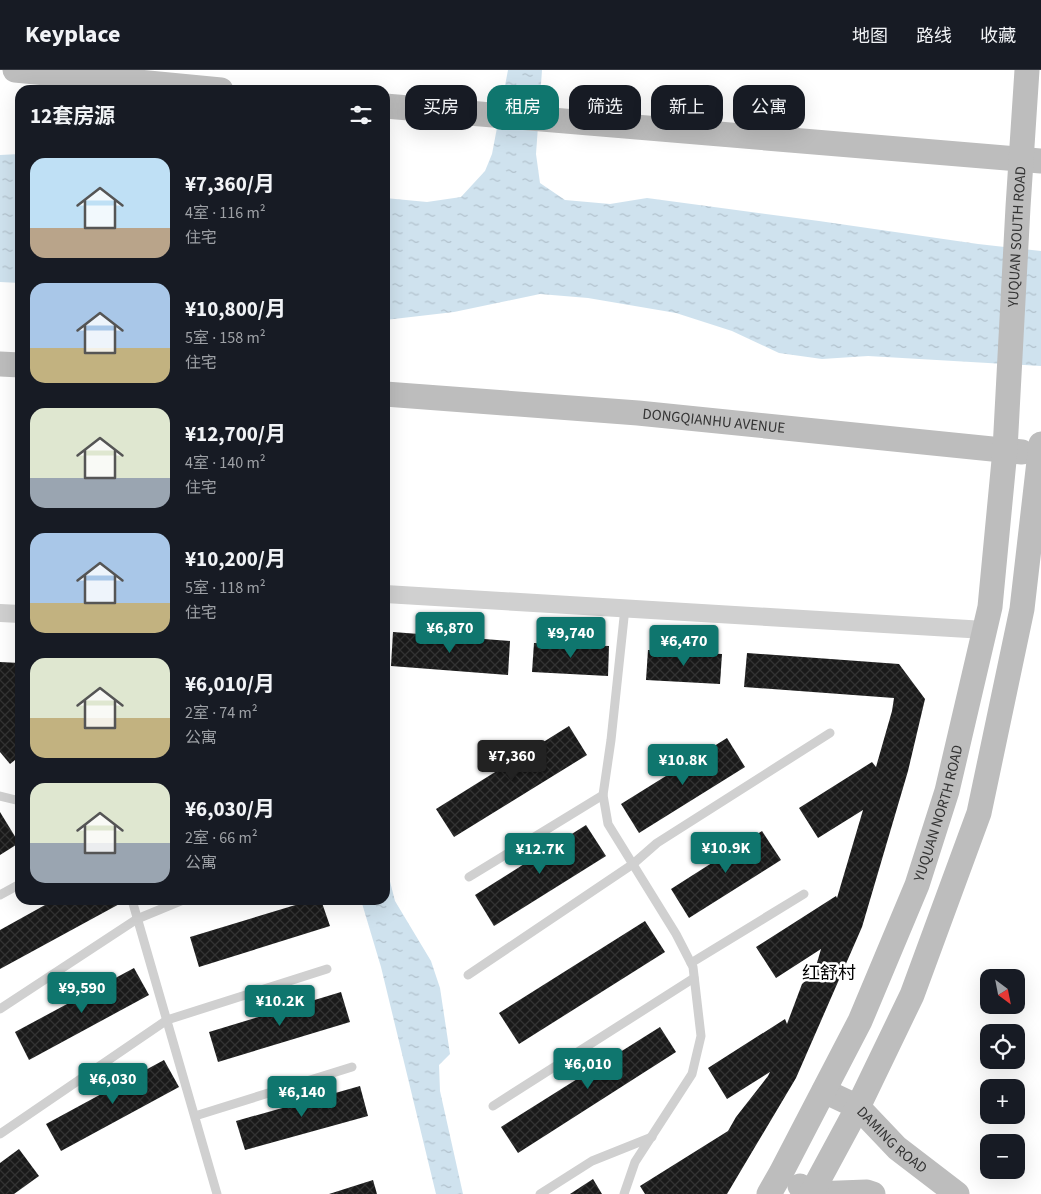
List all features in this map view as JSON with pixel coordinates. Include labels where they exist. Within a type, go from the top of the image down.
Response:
[{"type":"street","points":[[15,70],[170,85]]},
{"type":"street","name":"YUQUAN SOUTH ROAD","points":[[1008,404],[1018,207],[1032,161],[1027,70]]},
{"type":"street","points":[[390,106],[1032,161]]},
{"type":"street","points":[[0,364],[15,365]]},
{"type":"street","name":"DONGQIANHU AVENUE","points":[[390,394],[638,414],[1041,454]]},
{"type":"street","name":"YUQUAN NORTH ROAD","points":[[775,1184],[860,1021],[917,885],[947,791],[990,607],[1008,404]]},
{"type":"street","points":[[812,1194],[858,1107],[912,995],[979,814],[1022,609],[1041,444]]},
{"type":"street","points":[[390,594],[985,630]]},
{"type":"street","points":[[0,612],[15,614]]},
{"type":"street","name":"DAMING ROAD","points":[[824,1091],[858,1107],[897,1148],[957,1194]]},
{"type":"street","points":[[775,1184],[812,1194],[867,1192],[872,1194]]},
{"type":"lane","points":[[624,1194],[635,1162],[692,1074],[701,1036],[691,963],[676,934],[608,824],[603,795],[611,740],[625,608]]},
{"type":"lane","points":[[468,975],[633,864],[656,843],[830,733]]},
{"type":"lane","points":[[470,877],[603,795]]},
{"type":"lane","points":[[0,796],[15,800]]},
{"type":"lane","points":[[0,895],[15,887]]},
{"type":"lane","points":[[691,963],[804,894]]},
{"type":"lane","points":[[133,905],[217,1194]]},
{"type":"lane","points":[[0,1009],[137,919],[170,905]]},
{"type":"lane","points":[[0,1134],[167,1020],[327,968]]},
{"type":"lane","points":[[493,1106],[694,978]]},
{"type":"lane","points":[[195,1116],[352,1067]]},
{"type":"lane","points":[[540,1194],[592,1161],[652,1137]]},
{"type":"water","points":[[508,70],[542,70],[541,85],[505,85]]},
{"type":"water","points":[[497,130],[538,130],[536,154],[540,183],[565,200],[610,204],[647,198],[1041,251],[1041,366],[868,356],[822,359],[779,353],[732,331],[676,313],[588,298],[540,294],[454,312],[390,319],[390,198],[427,202],[461,197],[485,171],[492,154]]},
{"type":"water","points":[[15,154],[15,283],[0,282],[0,155]]},
{"type":"water","points":[[390,882],[395,901],[431,961],[440,988],[450,1054],[439,1065],[440,1091],[463,1194],[436,1194],[381,967],[362,905],[390,905]]},
{"type":"building","points":[[393,632],[510,641],[508,675],[391,666]]},
{"type":"building","points":[[534,643],[609,646],[608,676],[532,672]]},
{"type":"building","points":[[648,650],[722,654],[720,684],[646,680]]},
{"type":"building","points":[[747,653],[899,664],[925,699],[908,771],[862,927],[796,1078],[727,1194],[645,1194],[640,1186],[728,1131],[736,1117],[768,1076],[770,1072],[727,1099],[708,1068],[785,1019],[787,1024],[802,984],[814,973],[821,949],[776,978],[756,947],[836,896],[837,898],[863,810],[818,838],[799,808],[872,762],[876,767],[892,711],[894,698],[744,687]]},
{"type":"building","points":[[0,662],[15,663],[15,760],[10,764],[0,752]]},
{"type":"building","points":[[569,726],[587,755],[454,837],[436,809]]},
{"type":"building","points":[[727,738],[745,767],[639,833],[621,804]]},
{"type":"building","points":[[0,812],[15,836],[15,846],[0,855]]},
{"type":"building","points":[[586,825],[606,856],[494,926],[475,895]]},
{"type":"building","points":[[762,831],[781,860],[689,918],[671,889]]},
{"type":"building","points":[[45,905],[117,905],[0,969],[0,930]]},
{"type":"building","points":[[296,905],[323,905],[330,926],[199,967],[190,937]]},
{"type":"building","points":[[645,921],[665,952],[519,1044],[499,1013]]},
{"type":"building","points":[[134,968],[149,995],[29,1060],[15,1032]]},
{"type":"building","points":[[341,992],[350,1022],[218,1062],[209,1032]]},
{"type":"building","points":[[660,1027],[676,1052],[518,1153],[501,1127]]},
{"type":"building","points":[[164,1060],[179,1087],[61,1151],[46,1124]]},
{"type":"building","points":[[360,1086],[368,1116],[245,1150],[236,1121]]},
{"type":"building","points":[[19,1149],[39,1176],[14,1194],[0,1194],[0,1163]]},
{"type":"building","points":[[593,1179],[602,1194],[570,1194]]},
{"type":"building","points":[[373,1180],[377,1194],[329,1194]]},
{"type":"district","name":"红舒村","points":[[829,973]]}]
